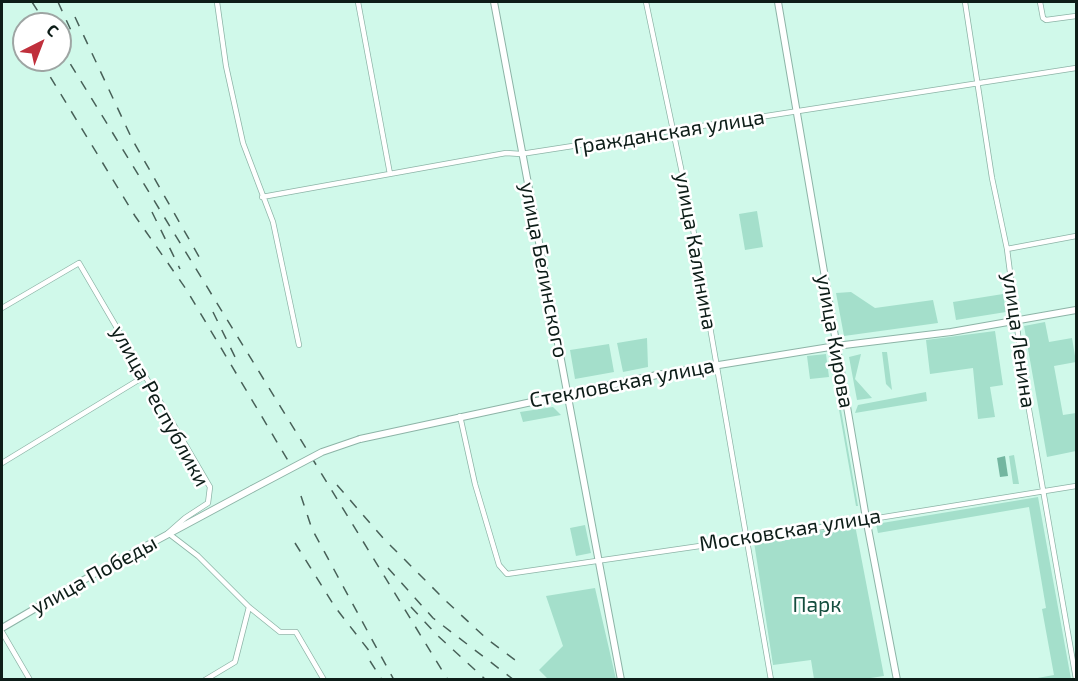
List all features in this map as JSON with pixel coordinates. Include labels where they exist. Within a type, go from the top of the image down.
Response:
[{"type":"street","points":[[218,2],[226,66],[243,143],[273,222],[299,345]]},
{"type":"street","points":[[358,2],[390,174]]},
{"type":"street","name":"улица Белинского","points":[[494,2],[621,680]]},
{"type":"street","name":"улица Калинина","points":[[646,2],[690,211],[771,680]]},
{"type":"street","name":"улица Кирова","points":[[778,2],[866,518],[897,680]]},
{"type":"street","name":"улица Ленина","points":[[965,2],[992,178],[1007,249],[1015,321],[1077,679]]},
{"type":"street","points":[[1040,2],[1044,19],[1077,16]]},
{"type":"street","name":"Гражданская улица","points":[[262,197],[506,153],[521,154],[979,85],[1077,68]]},
{"type":"street","points":[[1007,249],[1077,236]]},
{"type":"street","name":"улица Республики","points":[[2,308],[79,263],[210,487],[207,503],[168,533]]},
{"type":"street","name":"Стекловская улица","points":[[189,525],[322,452],[360,439],[567,393],[715,365],[1077,310]]},
{"type":"street","points":[[2,463],[145,376]]},
{"type":"street","name":"Московская улица","points":[[460,416],[475,484],[499,565],[503,572],[510,574],[748,539],[866,518],[1077,486]]},
{"type":"street","name":"улица Победы","points":[[2,630],[168,533],[189,525]]},
{"type":"street","points":[[168,533],[198,556],[249,607],[280,632],[296,632],[324,680]]},
{"type":"street","points":[[205,680],[235,662],[249,607]]},
{"type":"street","points":[[2,630],[30,680]]},
{"type":"green space","points":[[757,211],[763,247],[745,250],[739,214]]},
{"type":"green space","points":[[851,292],[875,308],[933,300],[938,323],[844,336],[836,293]]},
{"type":"green space","points":[[1003,294],[1006,312],[956,320],[953,302]]},
{"type":"green space","points":[[1045,322],[1049,342],[1072,338],[1076,362],[1054,366],[1063,415],[1076,413],[1076,451],[1047,457],[1024,326]]},
{"type":"green space","points":[[995,331],[1003,385],[990,387],[995,417],[978,419],[973,368],[930,374],[926,340]]},
{"type":"green space","points":[[647,338],[648,367],[623,372],[617,343]]},
{"type":"green space","points":[[609,344],[614,372],[575,379],[570,350]]},
{"type":"green space","points":[[882,352],[887,352],[892,390],[886,384]]},
{"type":"green space","points":[[829,353],[831,353],[858,506],[856,506]]},
{"type":"green space","points":[[826,354],[829,377],[810,379],[807,356]]},
{"type":"green space","points":[[861,354],[855,379],[872,398],[857,400],[849,357]]},
{"type":"green space","points":[[926,392],[927,401],[855,413],[858,405]]},
{"type":"green space","points":[[553,407],[561,415],[523,422],[520,412]]},
{"type":"green space","points":[[1014,455],[1019,484],[1013,484],[1009,456]]},
{"type":"green space","points":[[1038,497],[1071,679],[1032,679],[1054,675],[1042,609],[1046,608],[1029,507],[878,533],[876,524]]},
{"type":"green space","points":[[585,525],[591,553],[576,556],[570,528]]},
{"type":"green space","name":"Парк","points":[[855,525],[884,676],[864,679],[814,679],[811,660],[773,665],[754,542]]},
{"type":"green space","points":[[595,588],[616,679],[548,679],[539,670],[563,646],[546,596]]},
{"type":"shaded area","points":[[1005,456],[1008,476],[1000,477],[997,458]]},
{"type":"railway","points":[[32,2],[38,12]]},
{"type":"railway","points":[[58,2],[74,37]]},
{"type":"railway","points":[[75,17],[132,139],[202,262]]},
{"type":"railway","points":[[72,67],[448,680]]},
{"type":"railway","points":[[47,72],[135,216],[186,289],[290,464]]},
{"type":"railway","points":[[152,212],[180,269]]},
{"type":"railway","points":[[213,312],[235,357]]},
{"type":"railway","points":[[337,485],[383,538],[446,601],[487,639],[519,663]]},
{"type":"railway","points":[[301,496],[312,529],[394,680]]},
{"type":"railway","points":[[295,543],[335,607],[370,652]]},
{"type":"railway","points":[[388,568],[433,618],[514,680]]},
{"type":"railway","points":[[411,607],[437,635],[486,680]]},
{"type":"railway","points":[[370,661],[382,680]]}]
